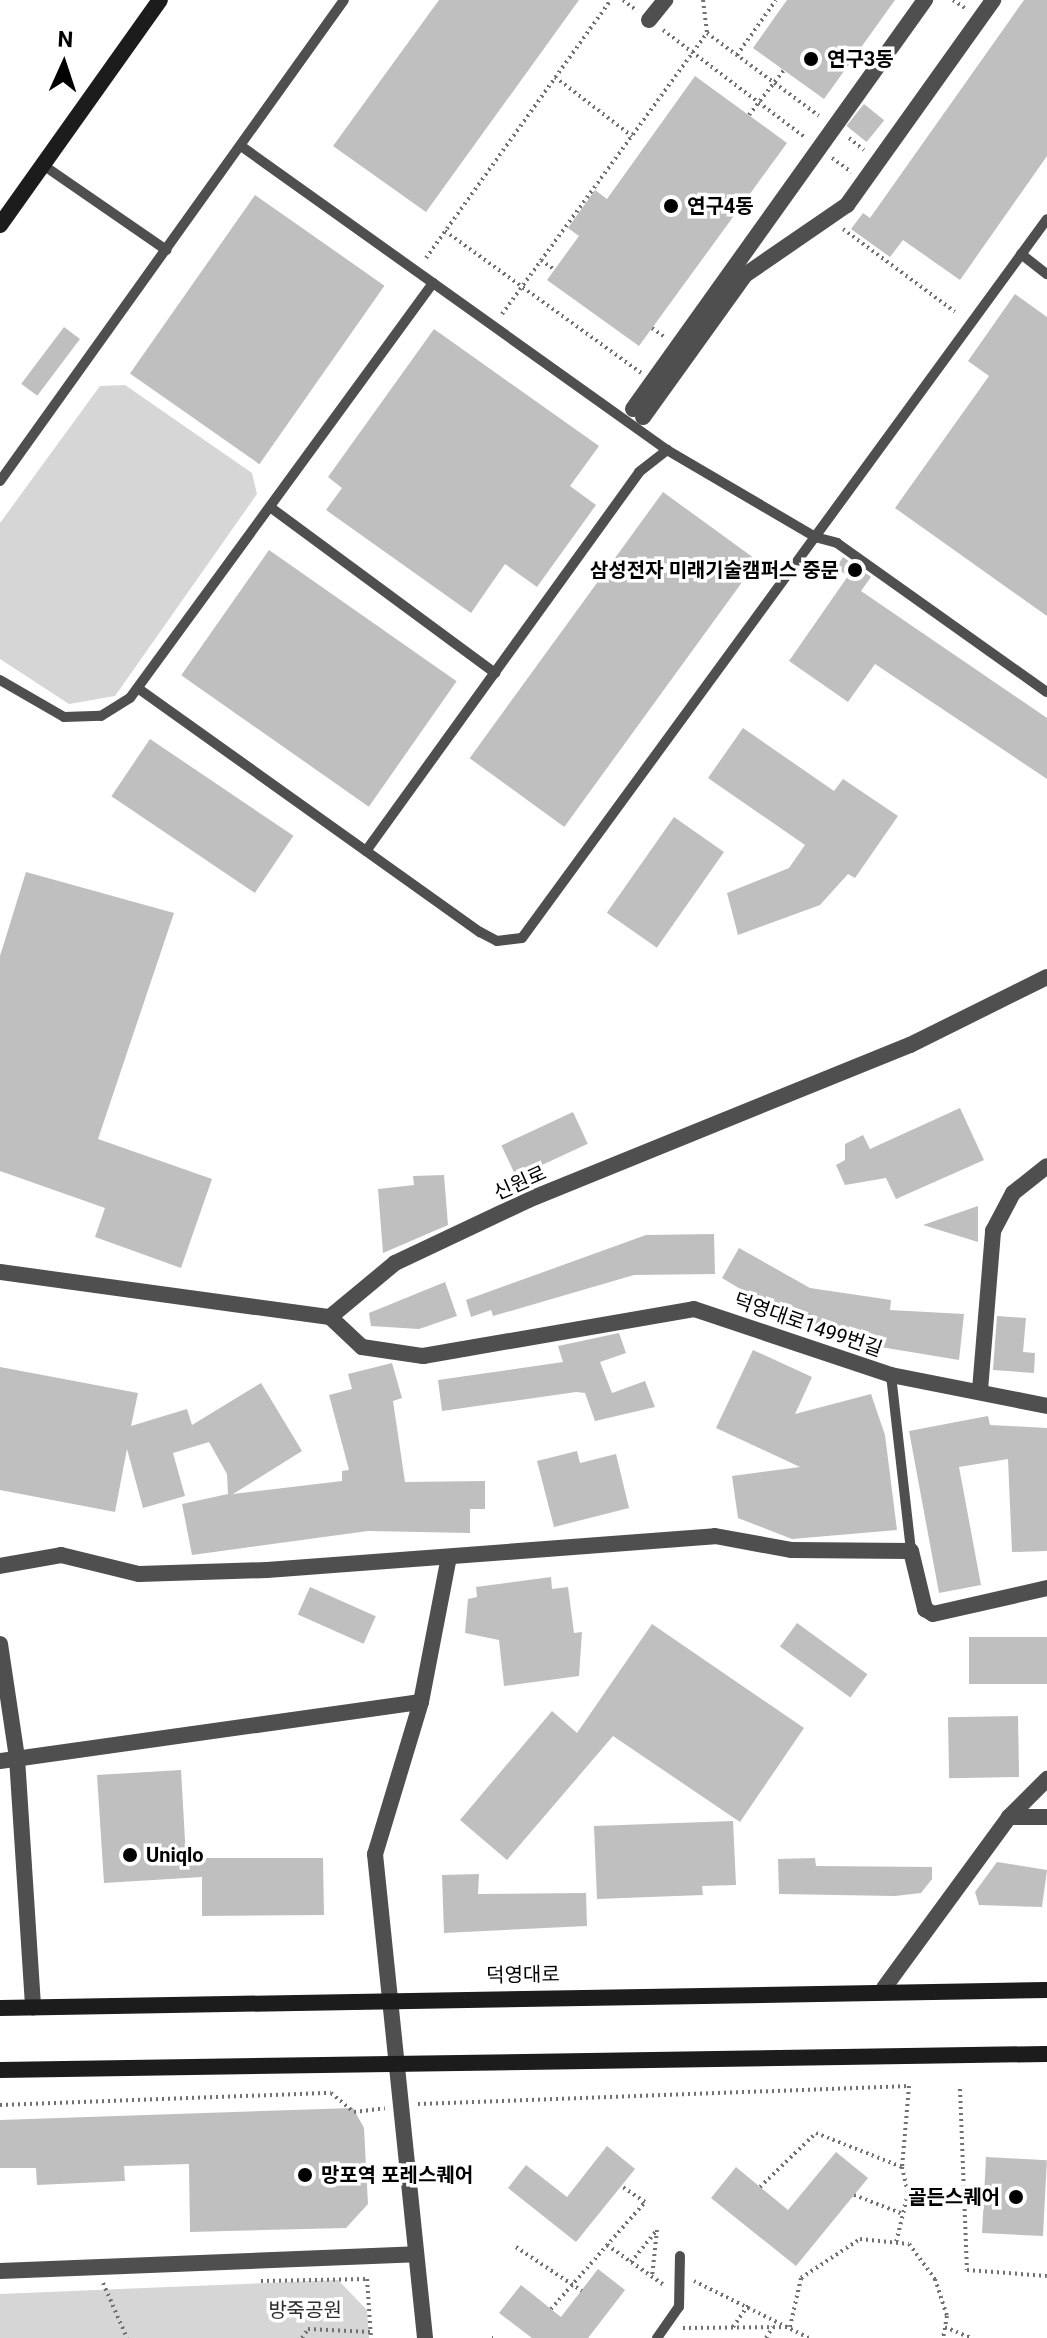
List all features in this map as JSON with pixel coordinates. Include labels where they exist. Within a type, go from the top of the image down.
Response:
[{"type":"street","points":[[0,225],[160,0]]},
{"type":"street","points":[[649,20],[665,0]]},
{"type":"street","points":[[925,0],[819,148],[638,413],[745,275],[831,220],[864,182],[993,0]]},
{"type":"street","name":"신원로","points":[[330,1317],[395,1263],[514,1206],[910,1045],[1047,977]]},
{"type":"street","points":[[980,1390],[993,1231],[1013,1193],[1047,1166]]},
{"type":"street","points":[[0,1272],[330,1317]]},
{"type":"street","name":"덕영대로1499번길","points":[[330,1317],[362,1347],[423,1356],[694,1309],[891,1375],[980,1390],[1047,1406]]},
{"type":"street","points":[[0,1566],[61,1555],[139,1574],[448,1562],[715,1536],[791,1550],[911,1551],[925,1609],[933,1614],[1047,1588]]},
{"type":"street","points":[[425,2338],[399,2106],[395,1999],[375,1854],[421,1702],[448,1562]]},
{"type":"street","points":[[0,1644],[8,1760],[33,2007]]},
{"type":"street","points":[[8,1760],[421,1702]]},
{"type":"street","points":[[884,1988],[1009,1817],[1047,1779]]},
{"type":"street","points":[[1009,1817],[1047,1817]]},
{"type":"street","name":"덕영대로","points":[[0,2008],[884,1988],[1047,1990]]},
{"type":"street","points":[[1016,2054],[1047,2066]]},
{"type":"street","points":[[0,2070],[398,2059],[1047,2054]]},
{"type":"street","points":[[0,2271],[416,2254]]},
{"type":"lane","points":[[0,481],[344,0]]},
{"type":"lane","points":[[241,146],[667,450],[815,537],[837,543],[1047,692]]},
{"type":"lane","points":[[43,165],[166,250]]},
{"type":"lane","points":[[139,689],[488,937],[522,938],[1047,219]]},
{"type":"lane","points":[[1021,254],[1047,274]]},
{"type":"lane","points":[[0,680],[50,712],[76,719],[110,712],[139,689],[433,283]]},
{"type":"lane","points":[[366,851],[639,472],[667,450]]},
{"type":"lane","points":[[270,507],[495,673]]},
{"type":"lane","points":[[891,1375],[911,1551]]},
{"type":"lane","points":[[657,2338],[680,2296],[680,2256]]},
{"type":"path","points":[[426,258],[611,0]]},
{"type":"path","points":[[623,0],[864,182]]},
{"type":"path","points":[[502,314],[707,33],[703,0]]},
{"type":"path","points":[[737,55],[776,0]]},
{"type":"path","points":[[707,33],[879,161]]},
{"type":"path","points":[[749,115],[784,70]]},
{"type":"path","points":[[555,77],[632,136]]},
{"type":"path","points":[[831,220],[955,312]]},
{"type":"path","points":[[445,231],[628,363]]},
{"type":"path","points":[[541,260],[555,270]]},
{"type":"path","points":[[0,2105],[331,2093],[354,2112],[399,2106],[909,2086],[902,2167],[903,2214],[896,2243]]},
{"type":"path","points":[[960,2089],[967,2270],[1047,2276]]},
{"type":"path","points":[[760,2187],[816,2133],[902,2167]]},
{"type":"path","points":[[551,2309],[645,2202],[621,2186]]},
{"type":"path","points":[[854,2195],[903,2214]]},
{"type":"path","points":[[631,2262],[657,2230],[652,2277]]},
{"type":"path","points":[[790,2327],[801,2278],[860,2239],[909,2244],[935,2279],[945,2327],[943,2338]]},
{"type":"path","points":[[607,2245],[680,2296]]},
{"type":"path","points":[[516,2247],[582,2291]]},
{"type":"path","points":[[98,2266],[127,2338]]},
{"type":"path","points":[[680,2277],[750,2303],[809,2338]]},
{"type":"path","points":[[243,2281],[367,2279],[371,2335],[308,2329],[302,2338]]},
{"type":"path","points":[[88,2283],[119,2283]]},
{"type":"path","points":[[733,2327],[750,2303]]},
{"type":"path","points":[[766,2338],[773,2327]]},
{"type":"path","points":[[664,2328],[790,2327]]},
{"type":"path","points":[[945,2327],[971,2338]]},
{"type":"green space","points":[[125,385],[252,473],[257,494],[115,696],[69,704],[0,659],[0,523],[100,386]]},
{"type":"green space","name":"방죽공원","points":[[338,2280],[367,2310],[369,2338],[0,2338],[0,2294]]},
{"type":"building","points":[[439,0],[579,0],[426,212],[333,146]]},
{"type":"building","name":"연구3동","points":[[787,0],[895,0],[824,99],[753,48]]},
{"type":"building","points":[[1024,0],[1047,0],[1047,156],[960,280],[903,240],[890,257],[851,229],[863,213],[870,218]]},
{"type":"building","name":"연구4동","points":[[695,76],[787,143],[639,346],[547,280],[579,236],[568,228],[595,190],[607,199]]},
{"type":"building","points":[[864,104],[884,120],[867,142],[846,126]]},
{"type":"building","points":[[255,195],[384,286],[259,464],[130,374]]},
{"type":"building","points":[[1015,294],[1047,317],[1047,616],[895,508],[989,376],[968,361]]},
{"type":"building","points":[[64,327],[80,339],[37,396],[21,384]]},
{"type":"building","points":[[434,329],[599,446],[570,486],[596,505],[537,587],[505,564],[471,613],[326,510],[342,488],[328,477]]},
{"type":"building","points":[[663,492],[758,561],[564,827],[470,758]]},
{"type":"building","points":[[269,550],[457,681],[369,807],[181,675]]},
{"type":"building","points":[[843,557],[871,577],[861,591],[1047,718],[1047,779],[875,664],[848,702],[789,661],[848,576],[836,568]]},
{"type":"building","points":[[743,728],[834,791],[843,779],[898,816],[855,878],[848,874],[820,905],[738,935],[727,893],[789,868],[805,845],[708,778]]},
{"type":"building","points":[[150,739],[293,836],[255,893],[111,796]]},
{"type":"building","points":[[674,817],[724,852],[657,948],[607,913]]},
{"type":"building","points":[[26,872],[174,913],[98,1139],[212,1179],[181,1268],[95,1237],[105,1208],[0,1171],[0,956]]},
{"type":"building","points":[[960,1108],[984,1160],[896,1199],[886,1178],[845,1185],[836,1165],[845,1160],[845,1144],[863,1135],[870,1149]]},
{"type":"building","points":[[573,1112],[588,1144],[516,1177],[501,1145]]},
{"type":"building","points":[[444,1175],[448,1225],[383,1253],[378,1189],[414,1185],[413,1176]]},
{"type":"building","points":[[978,1206],[978,1242],[923,1225]]},
{"type":"building","points":[[714,1234],[715,1274],[634,1275],[493,1316],[491,1310],[471,1317],[466,1300],[646,1235]]},
{"type":"building","points":[[739,1248],[810,1288],[891,1300],[890,1310],[964,1314],[959,1360],[820,1337],[722,1278]]},
{"type":"building","points":[[445,1282],[457,1316],[419,1329],[371,1326],[369,1313]]},
{"type":"building","points":[[997,1316],[1026,1318],[1023,1352],[1035,1353],[1034,1373],[993,1370]]},
{"type":"building","points":[[619,1333],[626,1353],[600,1362],[612,1393],[645,1381],[655,1407],[595,1421],[585,1393],[576,1392],[442,1411],[438,1380],[563,1362],[558,1346]]},
{"type":"building","points":[[753,1350],[812,1377],[795,1414],[871,1394],[885,1435],[897,1530],[792,1539],[738,1518],[732,1476],[800,1467],[716,1428]]},
{"type":"building","points":[[392,1363],[402,1398],[393,1401],[405,1482],[485,1481],[485,1509],[470,1509],[470,1533],[368,1531],[192,1555],[182,1504],[228,1494],[227,1474],[209,1442],[173,1453],[185,1496],[143,1508],[127,1449],[115,1512],[0,1490],[0,1367],[138,1393],[131,1426],[187,1409],[192,1425],[261,1383],[302,1451],[233,1494],[342,1481],[342,1471],[349,1470],[329,1395],[352,1389],[348,1374]]},
{"type":"building","points":[[988,1416],[990,1425],[1047,1428],[1047,1551],[1012,1552],[1008,1459],[959,1467],[981,1585],[939,1593],[909,1431]]},
{"type":"building","points":[[577,1451],[580,1463],[616,1454],[629,1508],[554,1527],[537,1461]]},
{"type":"building","points":[[551,1577],[552,1589],[568,1587],[574,1633],[582,1632],[579,1676],[504,1686],[499,1640],[465,1633],[468,1599],[477,1597],[476,1587]]},
{"type":"building","points":[[310,1587],[376,1616],[364,1644],[298,1614]]},
{"type":"building","points":[[797,1623],[867,1674],[850,1698],[780,1646]]},
{"type":"building","points":[[652,1624],[804,1728],[740,1822],[613,1736],[507,1860],[460,1820],[552,1711],[577,1733]]},
{"type":"building","points":[[969,1637],[1047,1637],[1047,1684],[969,1684]]},
{"type":"building","points":[[1018,1716],[1019,1777],[949,1778],[948,1717]]},
{"type":"building","points":[[181,1770],[186,1858],[323,1858],[324,1915],[202,1916],[202,1877],[104,1883],[97,1775]]},
{"type":"building","points":[[733,1821],[736,1885],[702,1886],[703,1895],[597,1899],[594,1826]]},
{"type":"building","points":[[815,1858],[816,1866],[932,1867],[932,1879],[921,1893],[895,1896],[779,1894],[778,1859]]},
{"type":"building","points":[[997,1862],[1047,1870],[1042,1907],[979,1905],[975,1892]]},
{"type":"building","points":[[479,1874],[478,1894],[586,1893],[587,1926],[444,1933],[442,1875]]},
{"type":"building","name":"망포역 포레스퀘어","points":[[353,2108],[364,2128],[368,2204],[346,2228],[190,2232],[189,2164],[124,2166],[125,2181],[37,2185],[36,2168],[0,2168],[0,2120]]},
{"type":"building","points":[[607,2146],[635,2169],[576,2242],[508,2188],[526,2165],[567,2197]]},
{"type":"building","points":[[836,2152],[868,2178],[796,2266],[711,2198],[736,2167],[788,2210]]},
{"type":"building","name":"골든스퀘어","points":[[986,2157],[1047,2160],[1043,2236],[982,2233]]},
{"type":"building","points":[[598,2269],[625,2290],[588,2338],[532,2338],[499,2313],[521,2285],[561,2317]]},
{"type":"place","name":"연구3동","points":[[811,59]]},
{"type":"place","name":"연구4동","points":[[671,206]]},
{"type":"place","name":"삼성전자 미래기술캠퍼스 중문","points":[[855,570]]},
{"type":"place","name":"Uniqlo","points":[[130,1855]]},
{"type":"place","name":"망포역 포레스퀘어","points":[[305,2175]]},
{"type":"place","name":"골든스퀘어","points":[[1016,2197]]}]
